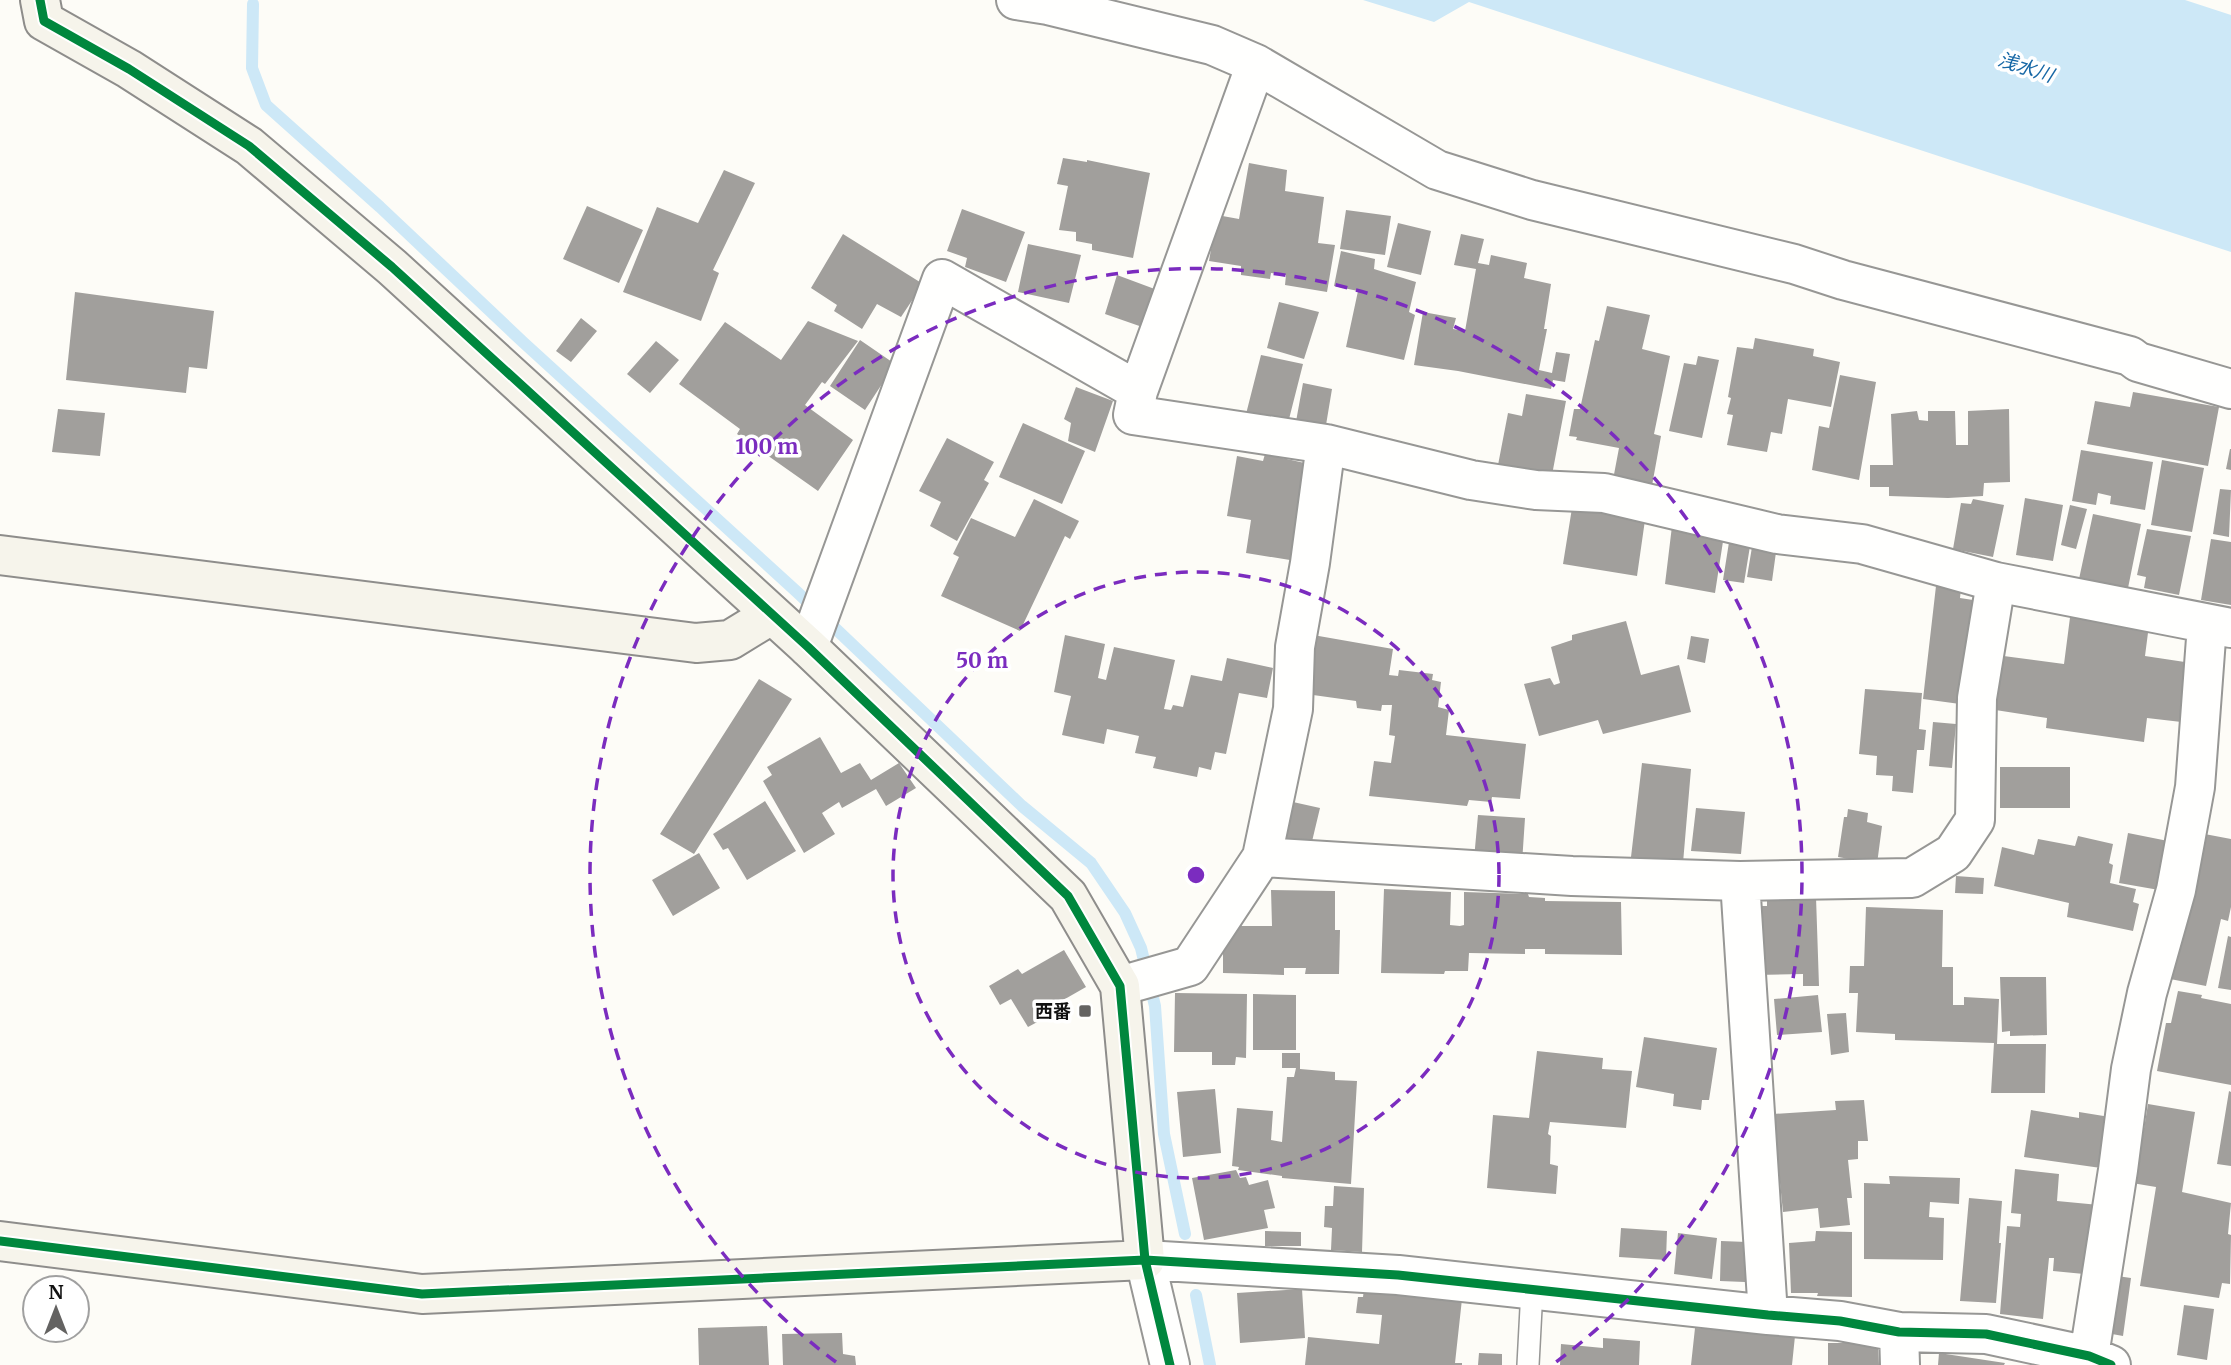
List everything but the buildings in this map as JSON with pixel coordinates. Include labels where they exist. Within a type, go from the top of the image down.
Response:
[{"type":"street","points":[[40,0],[44,21],[129,69],[249,146],[392,267],[771,615],[811,640],[1068,896],[1143,980],[1145,1260],[1170,1365]]},
{"type":"street","points":[[1016,0],[1048,5],[1212,45],[1256,64],[1437,170],[1532,200],[1794,264],[2130,356],[2138,362],[2231,389]]},
{"type":"street","points":[[0,1241],[422,1294],[1145,1260],[1398,1275],[1840,1321],[1900,1348],[1986,1334],[2100,1360],[2118,1170],[2131,1069],[2147,993],[2176,890],[2195,787],[2219,626],[1996,582],[1862,544],[1777,534],[1604,494],[1536,490],[1471,480],[1326,444],[1133,415],[1138,391],[1256,64]]},
{"type":"street","points":[[811,640],[942,279],[1138,391]]},
{"type":"street","points":[[1143,980],[1189,966],[1262,857],[1293,709],[1295,647],[1310,563],[1326,444]]},
{"type":"street","points":[[0,555],[696,643],[730,640],[771,615]]},
{"type":"street","points":[[1262,857],[1572,876],[1740,881],[1912,878],[1953,853],[1975,820],[1977,698],[1996,582]]},
{"type":"street","points":[[1740,881],[1768,1315]]},
{"type":"lane","points":[[1528,1365],[1532,1289]]},
{"type":"water","name":"浅水川","points":[[1363,0],[2185,0],[2231,15],[2231,252],[1469,2],[1434,22]]},
{"type":"waterway","points":[[253,4],[252,68],[266,105],[797,592],[1022,806],[1091,863],[1125,913],[1141,948],[1155,1006],[1164,1134],[1185,1234]]},
{"type":"waterway","points":[[1196,1295],[1210,1365]]},
{"type":"cycle path","points":[[40,0],[44,21],[129,69],[249,146],[392,267],[808,647],[1068,896],[1120,986],[1145,1260],[1170,1365]]},
{"type":"cycle path","points":[[0,1241],[422,1294],[1145,1260],[1398,1275],[1840,1321],[1899,1332],[1986,1334],[2089,1356],[2111,1365]]},
{"type":"place","name":"西番","points":[[1085,1011]]}]
